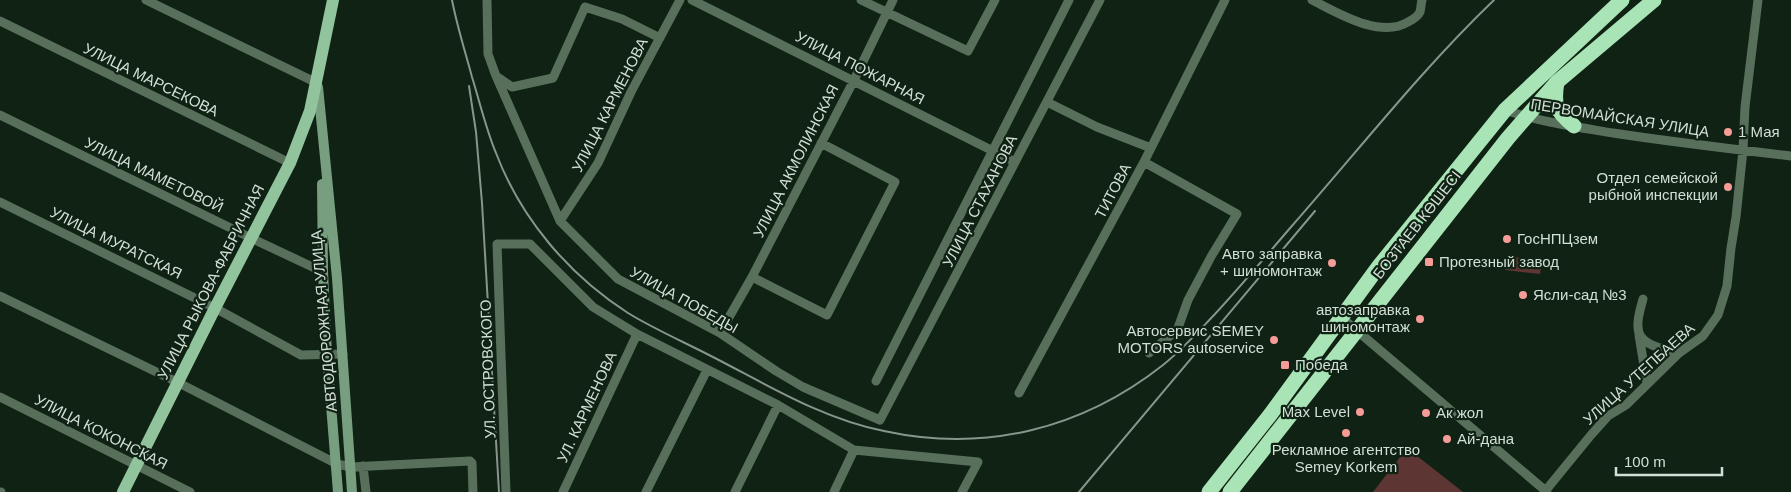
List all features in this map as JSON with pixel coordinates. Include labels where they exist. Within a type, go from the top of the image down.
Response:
[{"type":"highway","name":"БОЗТАЕВ КӨШЕСІ","points":[[1209,492],[1270,415],[1379,266],[1505,110],[1622,0]]},
{"type":"highway","name":"БОЗТАЕВ КӨШЕСІ","points":[[1230,492],[1526,117],[1557,82],[1654,0]]},
{"type":"highway","points":[[1557,82],[1554,98],[1556,106],[1560,114],[1574,126]]},
{"type":"main road","name":"УЛИЦА РЫКОВА-ФАБРИЧНАЯ","points":[[123,492],[177,382],[290,163],[310,111],[317,83],[331,1]]},
{"type":"main road","name":"АВТОДОРОЖНАЯ УЛИЦА","points":[[317,83],[342,354],[352,492]]},
{"type":"main road","name":"АВТОДОРОЖНАЯ УЛИЦА","points":[[323,148],[321,162],[323,272],[338,492]]},
{"type":"street","points":[[146,0],[317,83]]},
{"type":"street","name":"УЛИЦА ПОБЕДЫ","points":[[487,0],[488,54],[560,221],[618,279],[720,333],[803,387],[878,420],[882,419],[884,415]]},
{"type":"street","name":"УЛИЦА КАРМЕНОВА","points":[[560,221],[598,163],[631,92],[680,0]]},
{"type":"street","name":"УЛИЦА ПОЖАРНАЯ","points":[[692,0],[1015,162]]},
{"type":"street","points":[[861,0],[968,51],[995,0]]},
{"type":"street","name":"УЛИЦА АКМОЛИНСКАЯ","points":[[720,333],[752,277],[854,80],[893,0]]},
{"type":"street","points":[[876,381],[1069,0]]},
{"type":"street","name":"УЛИЦА СТАХАНОВА","points":[[884,415],[1100,0]]},
{"type":"street","name":"ТИТОВА","points":[[1019,393],[1144,162],[1225,0]]},
{"type":"street","points":[[1312,0],[1376,28],[1403,26],[1420,12],[1422,0]]},
{"type":"street","name":"УЛИЦА УТЕПБАЕВА","points":[[1546,491],[1590,435],[1608,416],[1626,404],[1679,353],[1703,336],[1712,326],[1727,286],[1744,150],[1745,108],[1758,0]]},
{"type":"street","points":[[496,76],[512,87],[553,78],[585,7],[622,19],[660,38]]},
{"type":"street","name":"УЛИЦА МАРСЕКОВА","points":[[0,21],[290,163]]},
{"type":"street","points":[[1047,102],[1112,134],[1151,148]]},
{"type":"street","name":"ПЕРВОМАЙСКАЯ УЛИЦА","points":[[1505,110],[1526,117],[1670,142],[1791,156]]},
{"type":"street","name":"УЛИЦА МАМЕТОВОЙ","points":[[0,115],[323,272]]},
{"type":"street","points":[[752,277],[827,315],[895,182],[821,143]]},
{"type":"street","points":[[1144,162],[1237,214],[1188,300],[1178,328],[1149,353]]},
{"type":"street","name":"УЛИЦА МУРАТСКАЯ","points":[[0,202],[215,308],[300,355],[342,354]]},
{"type":"street","name":"УЛ. ОСТРОВСКОГО","points":[[506,492],[498,244],[530,244],[594,307],[636,334]]},
{"type":"street","points":[[0,296],[177,382],[337,464],[351,467],[470,461],[472,463],[473,492]]},
{"type":"street","points":[[1643,299],[1638,326],[1647,384]]},
{"type":"street","points":[[1342,318],[1546,491]]},
{"type":"street","points":[[636,334],[778,405],[854,450],[978,462],[962,492]]},
{"type":"street","name":"УЛ. КАРМЕНОВА","points":[[563,492],[636,334]]},
{"type":"street","points":[[1639,334],[1650,344],[1679,353]]},
{"type":"street","points":[[646,492],[707,370]]},
{"type":"street","name":"УЛИЦА КОКОНСКАЯ","points":[[0,397],[190,492]]},
{"type":"street","points":[[735,492],[778,405]]},
{"type":"street","points":[[334,434],[348,433]]},
{"type":"street","points":[[834,492],[854,450]]},
{"type":"street","points":[[363,466],[366,492]]},
{"type":"shaded area","points":[[1507,256],[1542,261],[1540,274],[1505,270]]},
{"type":"shaded area","points":[[1407,448],[1463,492],[1373,492]]},
{"type":"railway","points":[[452,0],[486,125],[506,177],[533,223],[549,244],[586,281],[606,298],[638,319],[795,400],[839,418],[884,431],[922,437],[959,439],[995,437],[1031,430],[1066,420],[1132,387],[1163,365],[1190,341],[1225,303],[1415,83],[1494,0]]},
{"type":"railway","points":[[469,86],[476,132],[482,203],[499,492]]},
{"type":"railway","points":[[1079,492],[1315,211]]},
{"type":"place","name":"1 Мая","points":[[1728,132]]},
{"type":"place","name":"Отдел семейской рыбной инспекции","points":[[1728,187]]},
{"type":"place","name":"ГосНПЦзем","points":[[1507,239]]},
{"type":"place","name":"Протезный завод","points":[[1429,262]]},
{"type":"place","name":"Авто заправка + шиномонтаж","points":[[1332,263]]},
{"type":"place","name":"Ясли-сад №3","points":[[1523,295]]},
{"type":"place","name":"автозаправка шиномонтаж","points":[[1420,319]]},
{"type":"place","name":"Автосервис SEMEY MOTORS autoservice","points":[[1274,340]]},
{"type":"place","name":"Победа","points":[[1285,365]]},
{"type":"place","name":"Max Level","points":[[1360,412]]},
{"type":"place","name":"Ак жол","points":[[1426,413]]},
{"type":"place","name":"Рекламное агентство Semey Korkem","points":[[1346,433]]},
{"type":"place","name":"Ай-дана","points":[[1447,439]]}]
